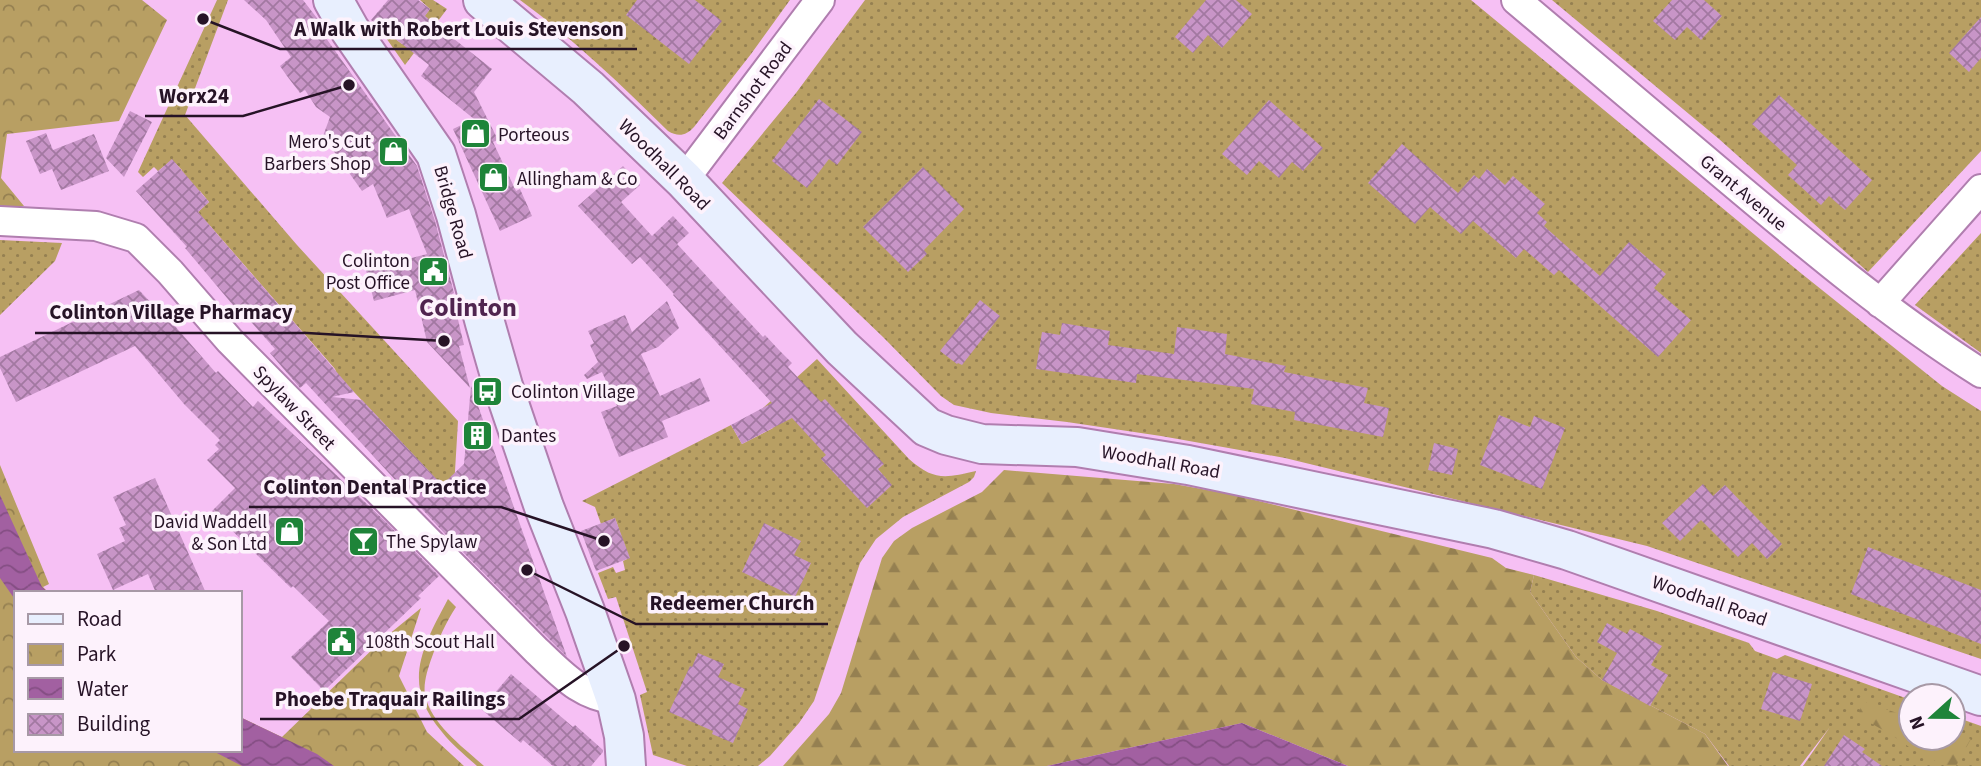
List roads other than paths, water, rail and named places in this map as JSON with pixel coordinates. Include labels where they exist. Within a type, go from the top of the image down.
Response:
[{"type":"street","name":"Bridge Road","points":[[333,0],[350,30],[436,154],[508,398],[544,507],[616,700],[624,736],[626,766]]},
{"type":"street","name":"Woodhall Road","points":[[483,0],[589,88],[684,180],[785,289],[927,427],[982,444],[1077,447],[1188,465],[1494,529],[1567,550],[1981,696]]},
{"type":"street","name":"Barnshot Road","points":[[684,180],[820,0]]},
{"type":"street","name":"Grant Avenue","points":[[1516,0],[1808,247],[1880,303],[1981,373]]},
{"type":"street","points":[[1880,303],[1981,189]]},
{"type":"street","name":"Spylaw Street","points":[[7,221],[96,226],[136,238],[170,272],[230,341],[537,651],[576,685],[598,697],[616,700]]},
{"type":"water","points":[[0,495],[42,587],[47,591],[14,591],[14,598],[0,578]]},
{"type":"water","points":[[242,718],[317,754],[334,766],[242,766],[215,752],[242,752]]},
{"type":"water","points":[[1242,723],[1348,766],[1047,766]]},
{"type":"place","name":"A Walk with Robert Louis Stevenson","points":[[203,19]]},
{"type":"place","name":"Worx24","points":[[349,85]]},
{"type":"place","name":"Porteous","points":[[475,134]]},
{"type":"place","name":"Mero's Cut Barbers Shop","points":[[394,152]]},
{"type":"place","name":"Allingham & Co","points":[[494,178]]},
{"type":"place","name":"Colinton Post Office","points":[[433,271]]},
{"type":"place","name":"Colinton Village Pharmacy","points":[[444,341]]},
{"type":"place","name":"Colinton Village","points":[[488,391]]},
{"type":"place","name":"Dantes","points":[[478,435]]},
{"type":"place","name":"David Waddell & Son Ltd","points":[[290,532]]},
{"type":"place","name":"The Spylaw","points":[[363,541]]},
{"type":"place","name":"Colinton Dental Practice","points":[[604,541]]},
{"type":"place","name":"Redeemer Church","points":[[527,570]]},
{"type":"place","name":"108th Scout Hall","points":[[342,641]]},
{"type":"place","name":"Phoebe Traquair Railings","points":[[624,646]]},
{"type":"district","name":"Colinton","points":[[468,307]]}]
